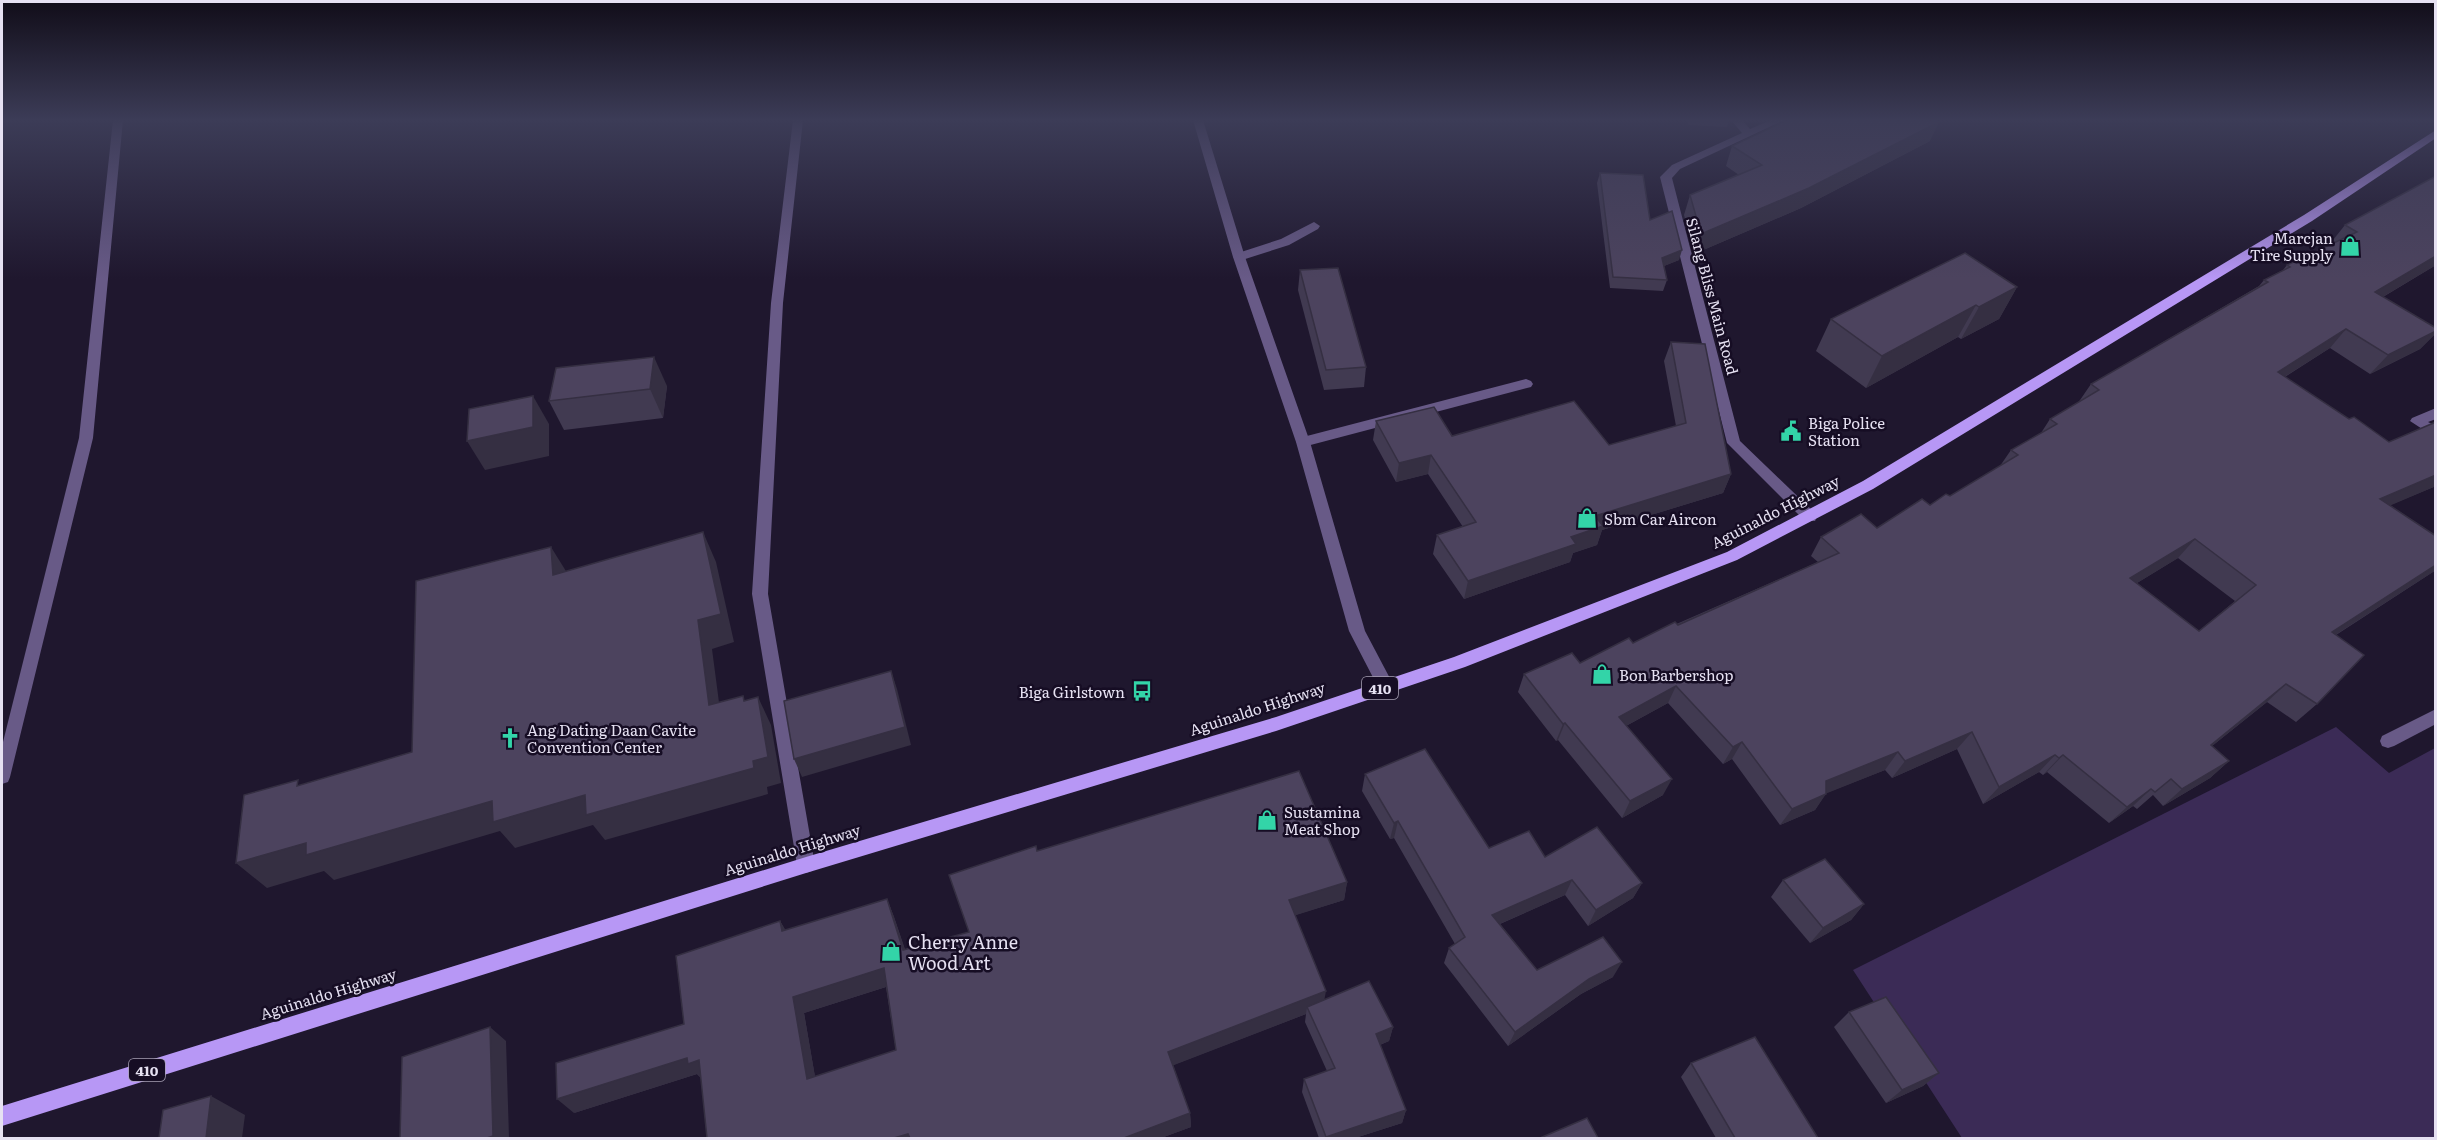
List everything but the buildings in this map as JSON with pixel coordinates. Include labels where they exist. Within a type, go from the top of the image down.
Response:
[{"type":"main road","name":"Aguinaldo Highway","points":[[2,1116],[806,865],[1197,748],[1459,662],[1732,556],[1868,485],[2377,173]]},
{"type":"street","points":[[2,777],[86,438],[113,173]]},
{"type":"street","points":[[792,173],[777,303],[760,594],[806,865]]},
{"type":"street","points":[[1214,173],[1239,257],[1303,442],[1357,631],[1386,686]]},
{"type":"street","name":"Silang Bliss Main Road","points":[[1670,173],[1666,177],[1734,443],[1810,517]]},
{"type":"street","points":[[1239,257],[1285,242],[1314,226]]},
{"type":"street","points":[[1303,442],[1526,384]]},
{"type":"street","points":[[2436,412],[2417,421],[2436,433]]},
{"type":"street","points":[[2388,741],[2436,716]]},
{"type":"shaded area","points":[[2336,727],[2389,773],[2435,748],[2435,1138],[1962,1138],[1853,970]]},
{"type":"place","name":"Marcjan Tire Supply","points":[[2350,246]]},
{"type":"place","name":"Biga Police Station","points":[[1791,431]]},
{"type":"place","name":"Sbm Car Aircon","points":[[1587,518]]},
{"type":"place","name":"Bon Barbershop","points":[[1602,674]]},
{"type":"place","name":"Biga Girlstown","points":[[1142,691]]},
{"type":"place","name":"Ang Dating Daan Cavite Convention Center","points":[[510,738]]},
{"type":"place","name":"Sustamina Meat Shop","points":[[1267,820]]},
{"type":"place","name":"Cherry Anne Wood Art","points":[[891,951]]}]
